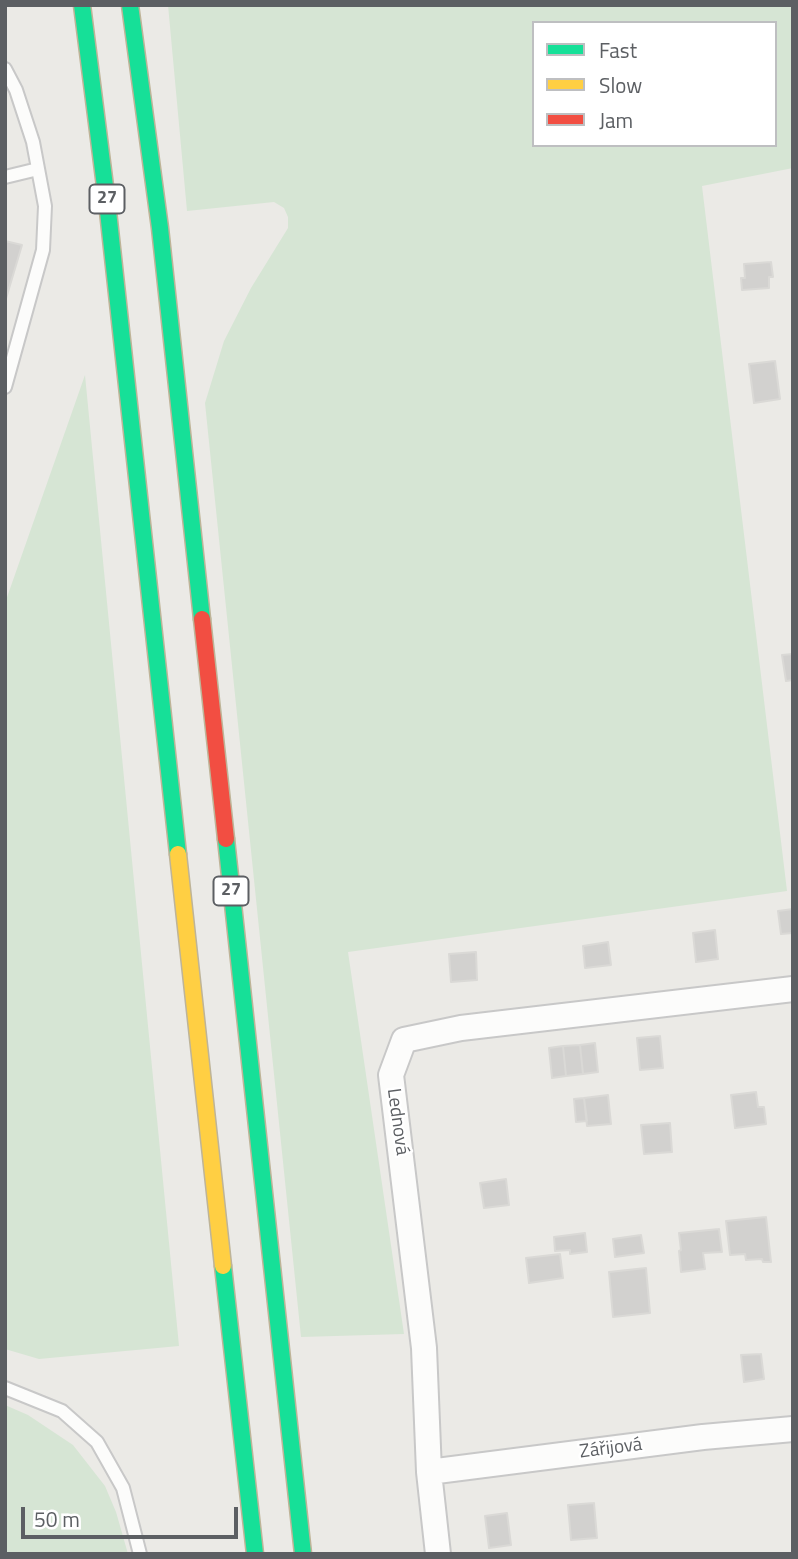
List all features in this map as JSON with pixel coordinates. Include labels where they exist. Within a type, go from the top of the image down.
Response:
[{"type":"highway","name":"27","points":[[82,5],[107,202],[255,1554]]},
{"type":"highway","name":"27","points":[[130,5],[160,229],[303,1554]]},
{"type":"street","name":"Lednová","points":[[438,1554],[429,1472],[424,1348],[391,1076],[404,1040],[461,1028],[793,989]]},
{"type":"street","name":"Zářijová","points":[[429,1472],[702,1437],[793,1429]]},
{"type":"lane","points":[[5,69],[16,90],[33,142],[45,206],[43,250],[5,387]]},
{"type":"lane","points":[[5,177],[38,169]]},
{"type":"lane","points":[[5,1388],[62,1411],[97,1442],[123,1488],[140,1554]]},
{"type":"green space","points":[[168,5],[793,5],[793,168],[702,186],[787,891],[348,952],[404,1334],[301,1337],[205,403],[224,341],[251,288],[288,228],[288,217],[284,208],[274,202],[187,211]]},
{"type":"green space","points":[[85,375],[179,1346],[39,1359],[5,1349],[5,603]]},
{"type":"green space","points":[[5,1405],[28,1415],[73,1445],[105,1486],[128,1554],[5,1554]]},
{"type":"building","points":[[5,241],[22,245],[5,302]]},
{"type":"building","points":[[771,262],[773,277],[769,277],[769,288],[742,290],[744,264]]},
{"type":"building","points":[[775,361],[780,399],[754,403],[749,364]]},
{"type":"building","points":[[793,654],[793,680],[786,681],[782,655]]},
{"type":"building","points":[[793,909],[793,933],[781,934],[778,911]]},
{"type":"building","points":[[715,930],[718,959],[696,962],[693,933]]},
{"type":"building","points":[[608,942],[611,965],[585,968],[583,946]]},
{"type":"building","points":[[476,952],[477,980],[451,982],[449,954]]},
{"type":"building","points":[[660,1036],[663,1068],[640,1070],[637,1038]]},
{"type":"building","points":[[595,1043],[598,1072],[583,1074],[580,1045]]},
{"type":"building","points":[[580,1045],[583,1074],[566,1076],[563,1046]]},
{"type":"building","points":[[563,1046],[566,1076],[552,1078],[549,1048]]},
{"type":"building","points":[[756,1092],[758,1107],[764,1107],[766,1124],[735,1128],[731,1095]]},
{"type":"building","points":[[608,1095],[611,1124],[587,1126],[584,1098]]},
{"type":"building","points":[[584,1098],[587,1121],[576,1122],[574,1099]]},
{"type":"building","points":[[670,1123],[672,1152],[644,1154],[641,1125]]},
{"type":"building","points":[[506,1179],[509,1205],[484,1208],[480,1183]]},
{"type":"building","points":[[766,1217],[771,1262],[763,1262],[762,1259],[746,1260],[745,1254],[730,1255],[726,1221]]},
{"type":"building","points":[[719,1229],[722,1252],[703,1253],[705,1269],[681,1272],[679,1233]]},
{"type":"building","points":[[585,1233],[587,1252],[570,1254],[570,1250],[555,1251],[554,1237]]},
{"type":"building","points":[[641,1235],[644,1253],[615,1257],[613,1239]]},
{"type":"building","points":[[560,1254],[563,1278],[529,1283],[526,1258]]},
{"type":"building","points":[[646,1268],[650,1313],[613,1317],[609,1272]]},
{"type":"building","points":[[761,1354],[764,1379],[744,1382],[741,1355]]},
{"type":"building","points":[[594,1503],[597,1538],[571,1540],[568,1505]]},
{"type":"building","points":[[507,1513],[511,1545],[489,1548],[485,1516]]},
{"type":"traffic: fast","points":[[82,5],[107,202],[178,854]]},
{"type":"traffic: fast","points":[[130,5],[160,228],[202,619]]},
{"type":"traffic: fast","points":[[226,839],[303,1554]]},
{"type":"traffic: fast","points":[[223,1266],[255,1554]]},
{"type":"traffic: slow","points":[[178,854],[223,1266]]},
{"type":"traffic: jam","points":[[202,619],[226,839]]}]
